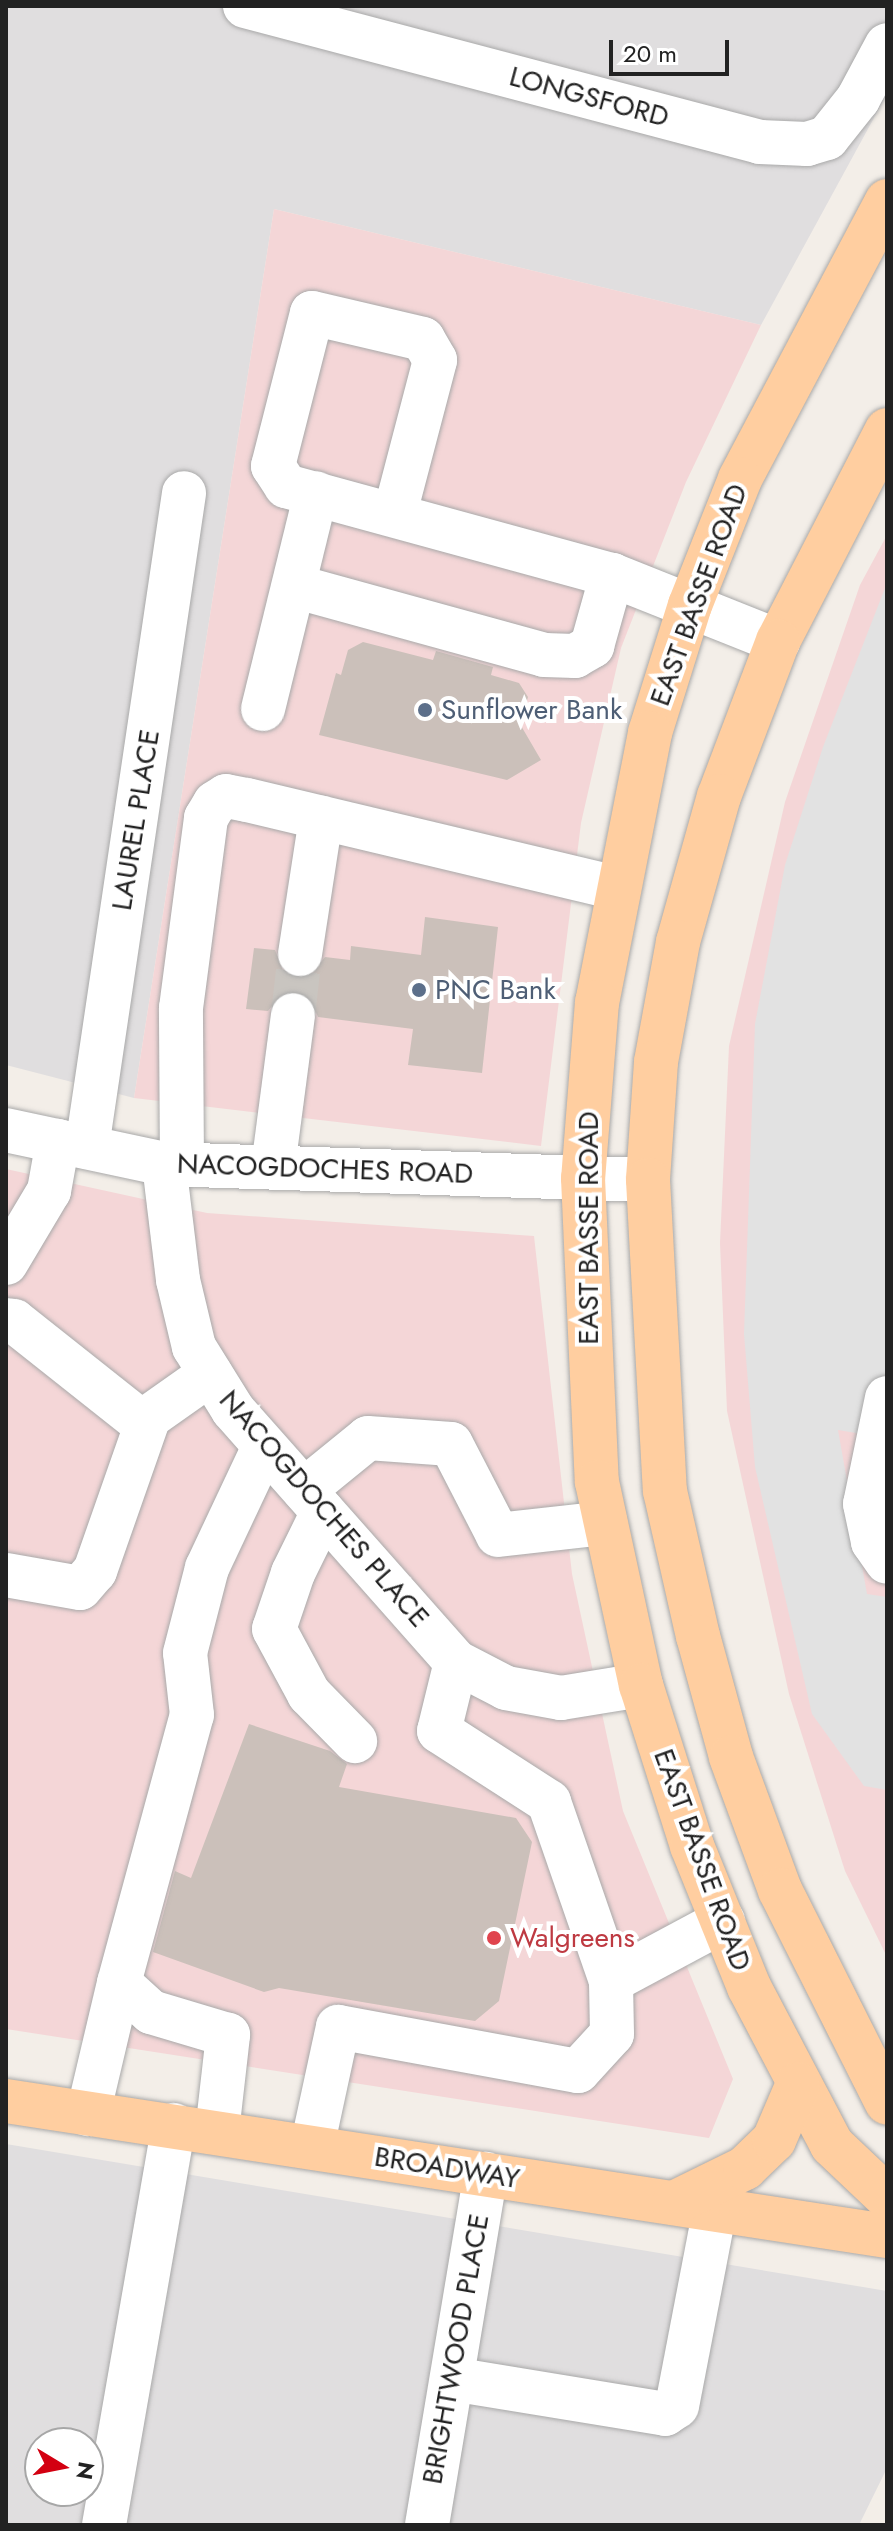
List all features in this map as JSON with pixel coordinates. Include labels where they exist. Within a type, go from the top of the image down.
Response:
[{"type":"main road","name":"EAST BASSE ROAD","points":[[887,201],[740,479],[690,605],[650,733],[617,888],[597,1002],[583,1178],[589,1361],[597,1482],[641,1685],[692,1846],[798,2084],[832,2145],[887,2197]]},
{"type":"main road","points":[[887,430],[778,641],[719,796],[678,942],[656,1062],[648,1180],[665,1491],[698,1636],[731,1757],[780,1890],[887,2103]]},
{"type":"main road","points":[[695,2206],[745,2168],[774,2140],[798,2084]]},
{"type":"main road","name":"BROADWAY","points":[[6,2101],[887,2236]]},
{"type":"street","name":"LONGSFORD","points":[[245,6],[760,142],[807,144],[827,138],[858,99],[887,45]]},
{"type":"street","points":[[395,513],[435,360],[423,339],[312,313],[273,466],[286,486],[395,513],[612,575],[778,641]]},
{"type":"street","name":"LAUREL PLACE","points":[[6,1263],[49,1191],[72,1144],[184,493]]},
{"type":"street","points":[[263,709],[316,493]]},
{"type":"street","points":[[294,586],[544,655],[575,656],[592,646],[612,575]]},
{"type":"street","name":"NACOGDOCHES PLACE","points":[[321,818],[226,796],[206,818],[181,1008],[173,1164],[178,1280],[194,1347],[264,1447],[456,1662],[506,1688],[561,1698],[641,1685]]},
{"type":"street","points":[[300,954],[321,818],[617,888]]},
{"type":"street","points":[[273,1167],[293,1015]]},
{"type":"street","name":"NACOGDOCHES ROAD","points":[[6,1130],[173,1164],[648,1180]]},
{"type":"street","points":[[6,1320],[14,1321],[145,1425]]},
{"type":"street","points":[[6,1575],[80,1588],[95,1571],[145,1425],[210,1374]]},
{"type":"street","points":[[887,1398],[865,1504],[873,1542],[887,1562]]},
{"type":"street","points":[[355,1741],[309,1694],[274,1629],[313,1501],[368,1438],[451,1444],[498,1535],[605,1523]]},
{"type":"street","points":[[88,2114],[119,1983],[192,1715],[185,1653],[207,1568],[264,1447]]},
{"type":"street","points":[[312,2147],[338,2027],[578,2071],[612,2034],[611,1981],[549,1802],[439,1731],[456,1662]]},
{"type":"street","points":[[611,1981],[723,1921]]},
{"type":"street","points":[[119,1983],[151,2012],[228,2035],[217,2132]]},
{"type":"street","points":[[104,2525],[174,2125]]},
{"type":"street","name":"BRIGHTWOOD PLACE","points":[[427,2525],[486,2174]]},
{"type":"street","points":[[452,2379],[665,2414],[677,2406],[695,2206]]},
{"type":"shaded area","points":[[6,6],[887,6],[887,94],[761,325],[274,209],[134,1098],[6,1065]]},
{"type":"shaded area","points":[[274,209],[761,325],[686,482],[621,648],[581,823],[541,1146],[134,1098]]},
{"type":"shaded area","points":[[887,535],[887,1957],[845,1871],[789,1694],[727,1411],[720,1243],[729,1046],[785,802],[860,585]]},
{"type":"shaded area","points":[[887,583],[887,1438],[838,1430],[867,1594],[887,1597],[887,1790],[864,1786],[812,1714],[755,1467],[744,1334],[755,1024],[785,865],[823,747]]},
{"type":"shaded area","points":[[6,1169],[207,1213],[534,1236],[572,1574],[623,1811],[733,2079],[709,2138],[6,2029]]},
{"type":"shaded area","points":[[6,2144],[887,2291],[887,2468],[859,2525],[6,2525]]},
{"type":"building","name":"Sunflower Bank","points":[[363,642],[433,660],[436,651],[493,667],[491,675],[519,683],[528,697],[520,724],[541,760],[507,780],[319,735],[336,673],[341,675],[348,650]]},
{"type":"building","name":"PNC Bank","points":[[425,917],[498,927],[482,1073],[408,1065],[413,1029],[318,1017],[309,996],[297,990],[283,992],[268,1011],[246,1009],[254,948],[275,950],[284,973],[308,978],[325,957],[350,960],[351,946],[421,955]]},
{"type":"building","name":"Walgreens","points":[[249,1724],[330,1751],[347,1764],[339,1787],[516,1818],[532,1842],[499,2001],[475,2021],[279,1988],[264,1992],[153,1952],[175,1871],[191,1878]]},
{"type":"tunnel","points":[[293,1015],[300,954]]},
{"type":"place","name":"Sunflower Bank","points":[[425,710]]},
{"type":"place","name":"PNC Bank","points":[[419,990]]},
{"type":"place","name":"Walgreens","points":[[494,1938]]}]
